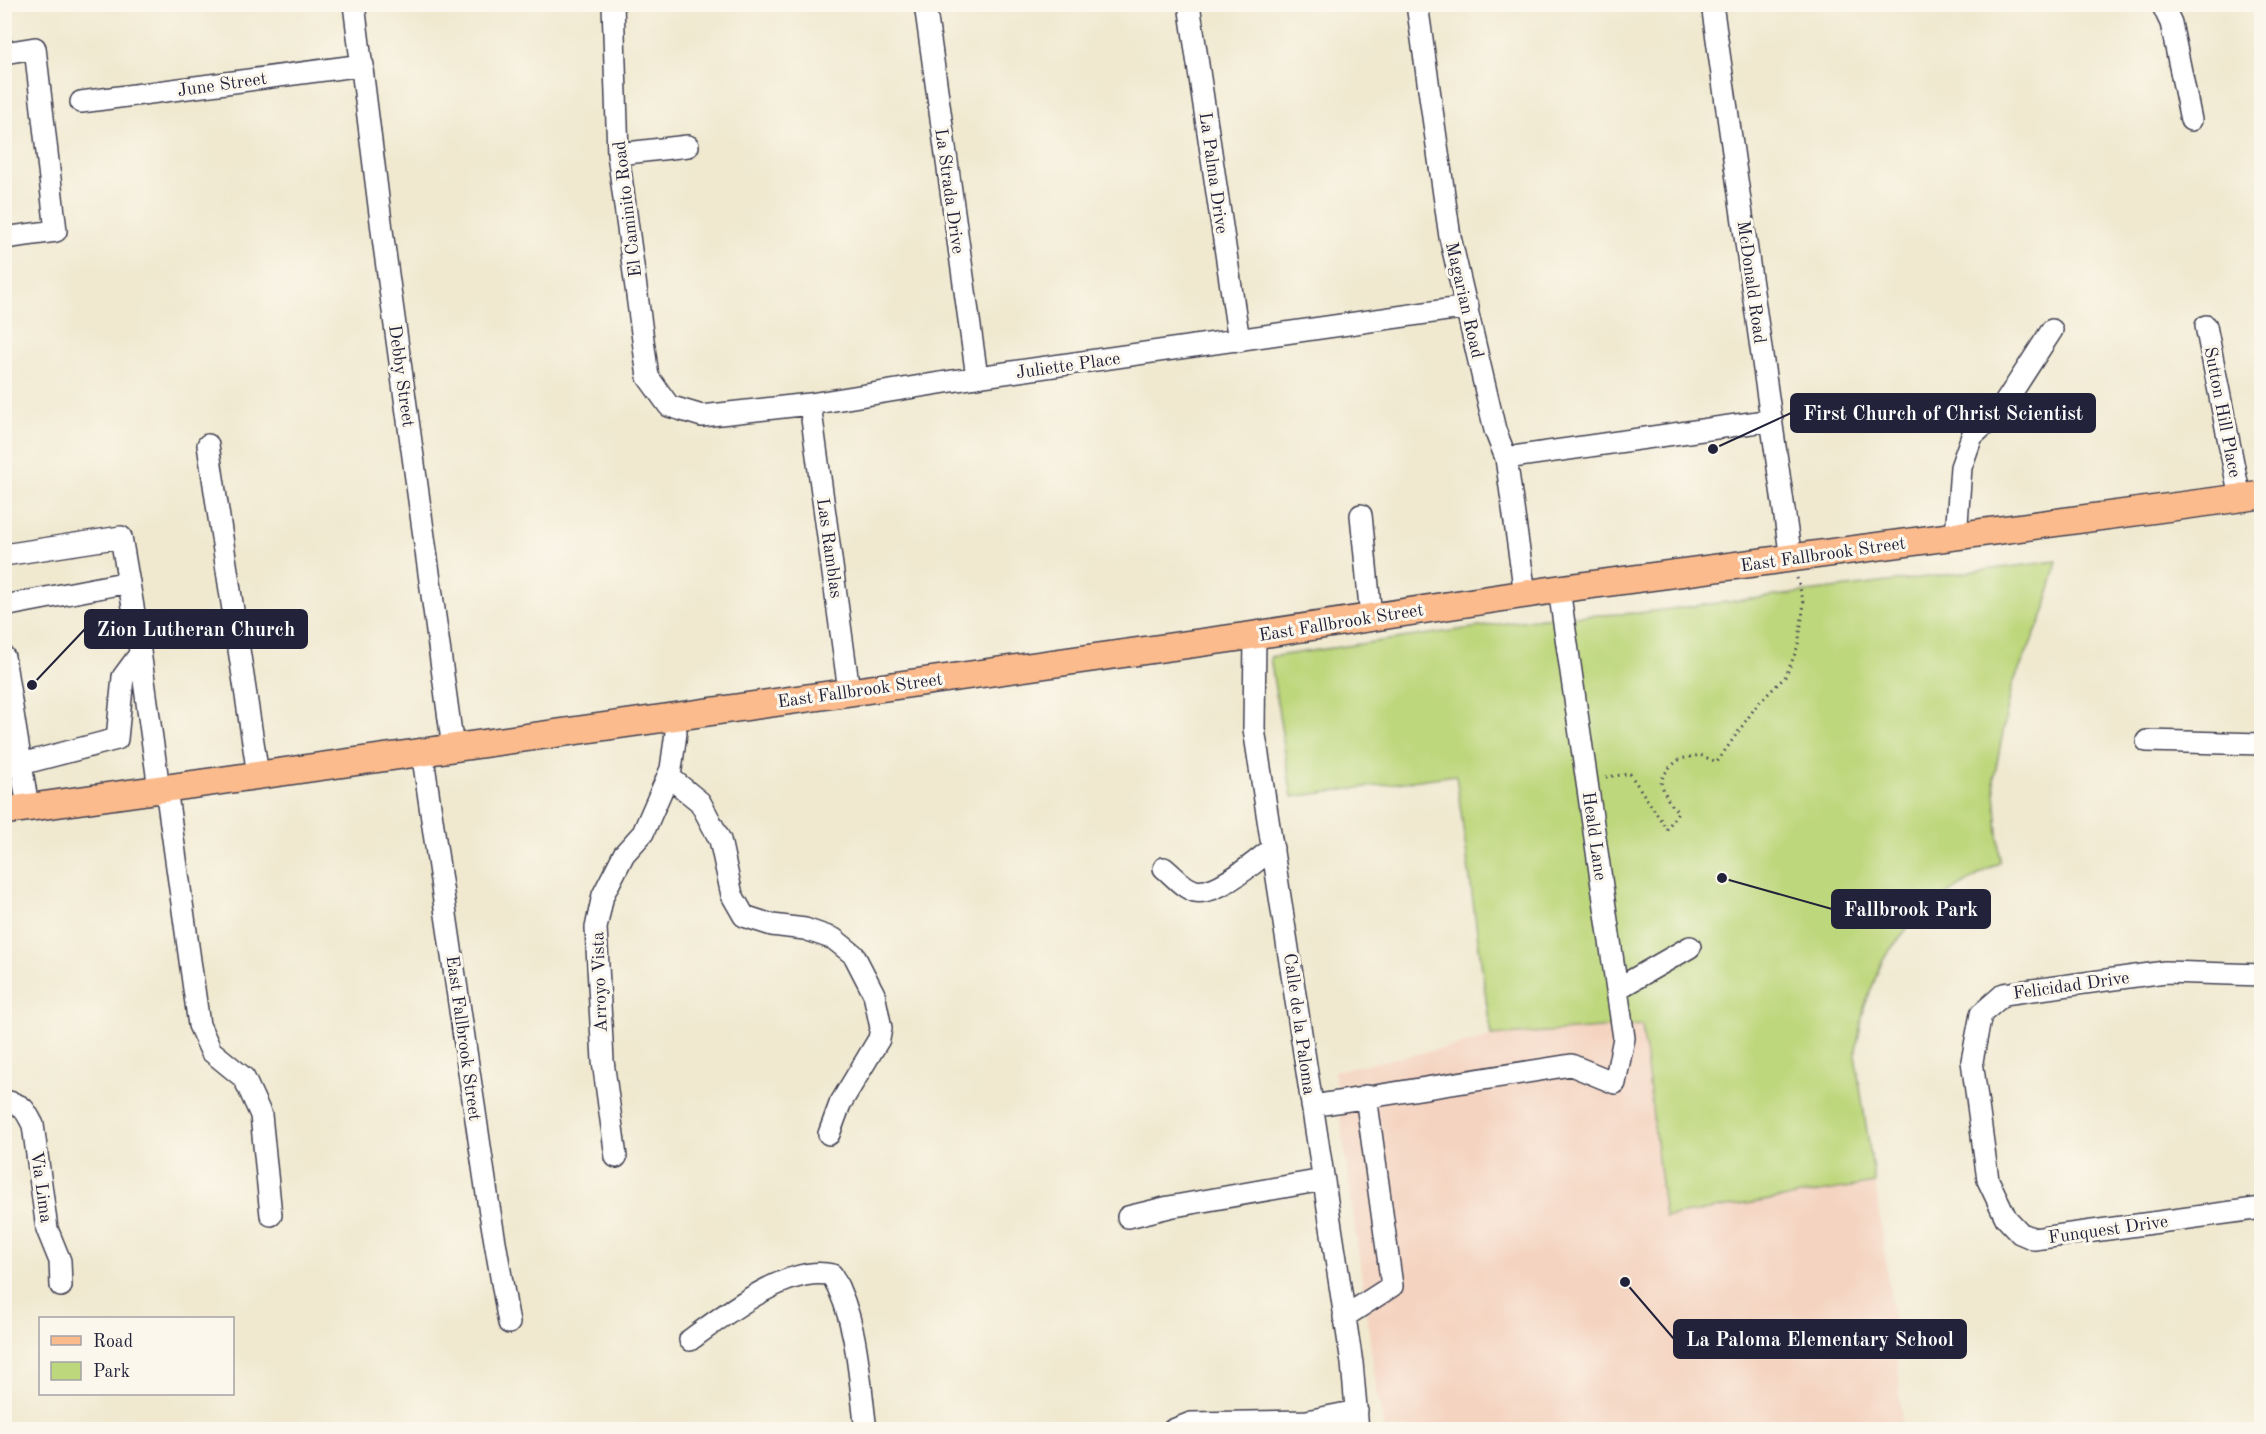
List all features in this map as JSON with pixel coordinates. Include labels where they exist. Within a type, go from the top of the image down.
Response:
[{"type":"main road","name":"East Fallbrook Street","points":[[16,809],[1255,635],[1559,589],[2251,496]]},
{"type":"street","name":"Debby Street","points":[[354,4],[383,238],[453,748]]},
{"type":"street","name":"El Caminito Road","points":[[613,4],[618,154],[648,377],[669,406]]},
{"type":"street","name":"La Strada Drive","points":[[925,4],[977,377]]},
{"type":"street","name":"La Palma Drive","points":[[1189,4],[1239,340]]},
{"type":"street","name":"Magarian Road","points":[[1417,4],[1450,237],[1495,430],[1506,458],[1525,594]]},
{"type":"street","name":"McDonald Road","points":[[1712,4],[1791,559]]},
{"type":"street","points":[[2162,4],[2171,23],[2191,120]]},
{"type":"street","points":[[4,53],[35,48],[56,231],[4,238]]},
{"type":"street","name":"June Street","points":[[81,102],[363,65]]},
{"type":"street","points":[[618,154],[688,146]]},
{"type":"street","name":"Juliette Place","points":[[669,406],[702,416],[810,404],[977,377],[1468,307]]},
{"type":"street","name":"Sutton Hill Place","points":[[2206,326],[2251,496]]},
{"type":"street","points":[[1956,537],[1961,467],[1972,436],[1999,412],[2052,330]]},
{"type":"street","name":"Las Ramblas","points":[[810,404],[849,691]]},
{"type":"street","points":[[1506,458],[1772,420]]},
{"type":"street","points":[[208,445],[258,775]]},
{"type":"street","points":[[1361,515],[1371,617]]},
{"type":"street","points":[[4,555],[121,537],[199,1024],[211,1051],[244,1078],[261,1115],[271,1215]]},
{"type":"street","points":[[4,606],[129,582]]},
{"type":"street","name":"Heald Lane","points":[[1366,1096],[1571,1065],[1615,1083],[1624,1038],[1559,589]]},
{"type":"street","name":"Calle de la Paloma","points":[[1255,635],[1254,729],[1360,1423]]},
{"type":"street","points":[[13,765],[117,739],[123,677],[140,654]]},
{"type":"street","points":[[4,657],[16,809]]},
{"type":"street","name":"Arroyo Vista","points":[[616,1157],[603,1061],[596,928],[603,895],[624,854],[643,832],[671,769],[676,733],[674,717]]},
{"type":"street","points":[[2147,741],[2262,744]]},
{"type":"street","name":"East Fallbrook Street","points":[[422,751],[488,1201],[509,1323]]},
{"type":"street","points":[[668,776],[700,802],[720,840],[732,896],[744,916],[772,925],[805,929],[834,939],[854,955],[874,993],[880,1028],[879,1039],[840,1104],[829,1134]]},
{"type":"street","points":[[1164,868],[1189,889],[1197,892],[1228,882],[1273,848]]},
{"type":"street","points":[[1617,989],[1690,947]]},
{"type":"street","name":"Felicidad Drive","points":[[1978,1106],[1972,1061],[1981,1014],[2004,994],[2165,972],[2262,975]]},
{"type":"street","points":[[1312,1106],[1366,1096],[1392,1286],[1344,1317]]},
{"type":"street","name":"Via Lima","points":[[4,1101],[16,1103],[25,1110],[33,1125],[47,1229],[60,1260],[61,1286]]},
{"type":"street","name":"Funquest Drive","points":[[1978,1106],[1989,1180],[2006,1218],[2020,1233],[2034,1239],[2262,1208]]},
{"type":"street","points":[[1128,1217],[1169,1207],[1323,1180]]},
{"type":"street","points":[[690,1340],[735,1307],[766,1290],[794,1278],[820,1272],[832,1275],[842,1293],[850,1317],[866,1430]]},
{"type":"street","points":[[1173,1430],[1191,1423],[1306,1421],[1360,1423]]},
{"type":"path","points":[[1587,780],[1630,774],[1667,829],[1678,812],[1669,802],[1661,784],[1663,776],[1670,767],[1680,759],[1700,755],[1717,762],[1757,705],[1786,676],[1798,646],[1804,603],[1791,559]]},
{"type":"shaded area","points":[[1642,1024],[1665,1217],[1875,1183],[1897,1347],[1902,1429],[1384,1429],[1376,1386],[1334,1071],[1465,1044],[1491,1036]]},
{"type":"green space","points":[[2057,561],[2045,611],[2012,686],[1994,778],[2000,862],[1947,894],[1909,926],[1883,959],[1864,1008],[1855,1055],[1875,1183],[1665,1217],[1642,1025],[1491,1036],[1456,775],[1292,797],[1270,657],[1542,618],[1638,613]]},
{"type":"place","name":"First Church of Christ Scientist","points":[[1713,449]]},
{"type":"place","name":"Zion Lutheran Church","points":[[32,685]]},
{"type":"place","name":"Fallbrook Park","points":[[1722,878]]},
{"type":"place","name":"La Paloma Elementary School","points":[[1625,1282]]}]
